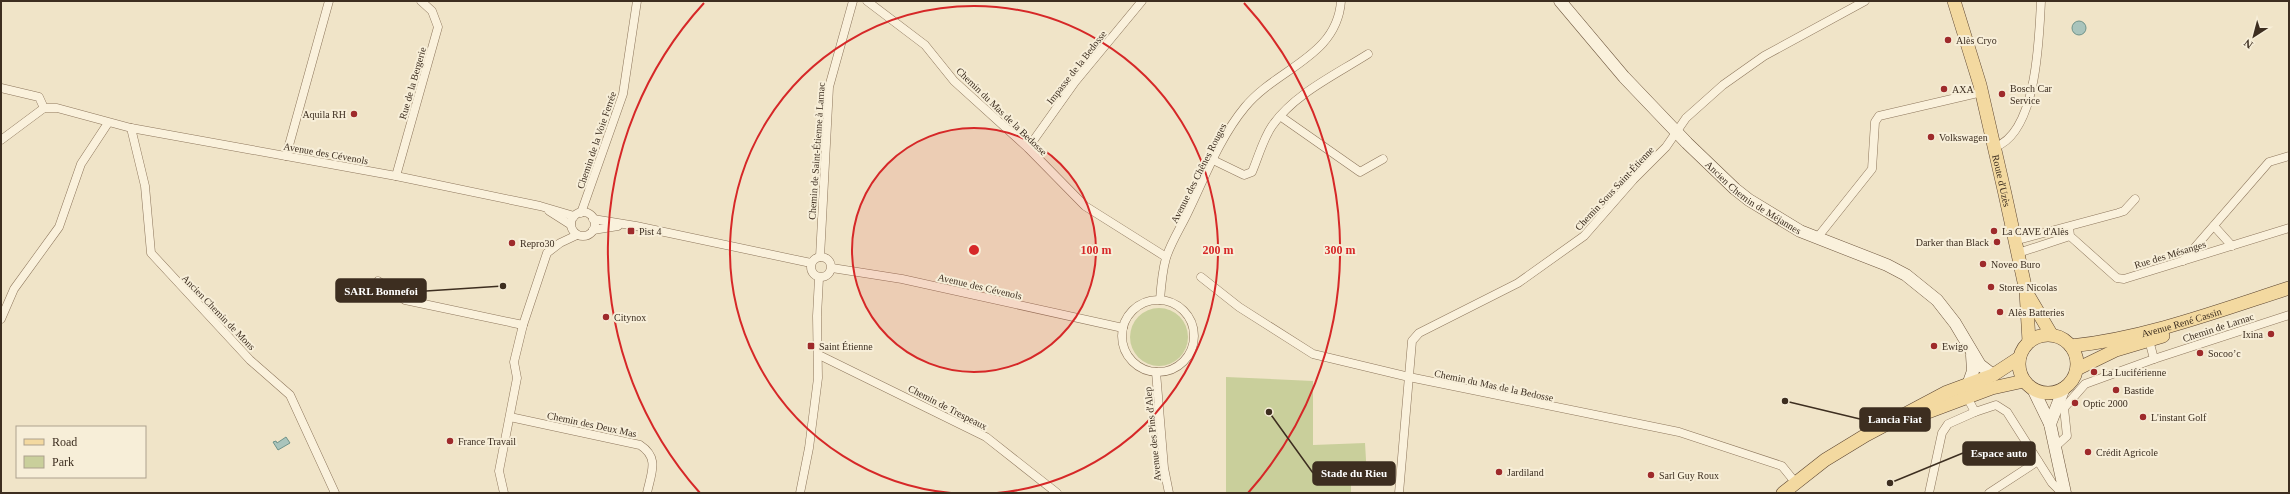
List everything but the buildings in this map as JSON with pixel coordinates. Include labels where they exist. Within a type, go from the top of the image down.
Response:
[{"type":"main road","name":"Route d'Uzès","points":[[1954,1],[1982,92],[1995,147],[2026,291],[2029,341]]},
{"type":"main road","name":"Avenue René Cassin","points":[[2071,346],[2092,344],[2188,321],[2289,288]]},
{"type":"main road","name":"Route d'Uzès","points":[[2026,291],[2051,334]]},
{"type":"main road","name":"Avenue René Cassin","points":[[2077,368],[2116,350],[2289,297]]},
{"type":"main road","points":[[1783,493],[1795,482],[1825,460],[1866,435],[1947,392],[2029,385],[2049,393],[2064,388],[2074,376],[2077,368],[2075,353],[2071,346],[2062,338],[2051,334],[2035,337],[2022,349],[2018,366],[2029,385]]},
{"type":"main road","points":[[1968,391],[2019,358]]},
{"type":"street","points":[[286,156],[329,1]]},
{"type":"street","name":"Rue de la Bergerie","points":[[396,176],[438,27],[432,11],[422,1]]},
{"type":"street","name":"Chemin de la Voie Ferrée","points":[[578,214],[623,94],[638,1]]},
{"type":"street","name":"Chemin de Saint-Étienne à Larnac","points":[[820,257],[829,87],[853,1]]},
{"type":"street","name":"Chemin du Mas de la Bedosse","points":[[867,1],[925,45],[954,81],[1028,148],[1085,206],[1166,257]]},
{"type":"street","name":"Impasse de la Bedosse","points":[[1028,148],[1075,82],[1142,1]]},
{"type":"street","name":"Avenue des Chênes Rouges","points":[[1160,300],[1166,257],[1213,160],[1244,108],[1260,91],[1313,53],[1333,32],[1341,1]]},
{"type":"street","name":"Ancien Chemin de Méjannes","points":[[1560,1],[1624,77],[1677,132],[1749,200],[1800,232],[1886,265],[1906,275],[1925,288],[1955,323],[1972,354],[1980,365],[1993,375]]},
{"type":"street","name":"Chemin Sous Saint-Étienne","points":[[1400,493],[1412,341],[1419,333],[1518,283],[1584,236],[1633,180],[1666,148],[1686,118],[1723,85],[1758,60],[1865,1]]},
{"type":"street","points":[[1995,147],[2005,143],[2014,133],[2024,109],[2038,57],[2041,1]]},
{"type":"street","points":[[1213,160],[1244,175],[1252,172],[1270,128],[1280,116],[1308,92],[1368,54]]},
{"type":"street","points":[[1,88],[39,97],[44,108],[1,140]]},
{"type":"street","points":[[1817,238],[1872,169],[1875,122],[1879,116],[1982,92]]},
{"type":"street","name":"Avenue des Cévenols","points":[[44,108],[57,108],[131,128],[396,176],[578,214]]},
{"type":"street","points":[[1280,116],[1360,172],[1383,159]]},
{"type":"street","points":[[1,319],[14,289],[59,227],[81,164],[108,123]]},
{"type":"street","name":"Ancien Chemin de Mons","points":[[131,128],[144,186],[151,253],[250,360],[290,395],[335,493]]},
{"type":"street","points":[[2182,262],[2269,162],[2289,156]]},
{"type":"street","points":[[2016,247],[2069,227],[2124,211],[2135,199]]},
{"type":"street","name":"Avenue des Cévenols","points":[[540,206],[573,230]]},
{"type":"street","points":[[504,493],[499,471],[517,378],[514,362],[523,325],[547,253],[573,230],[578,214],[588,214],[593,219],[811,263],[820,257],[827,258],[832,268],[826,277],[819,278],[813,274],[811,263]]},
{"type":"street","points":[[593,219],[593,230]]},
{"type":"street","points":[[573,230],[588,235],[593,230],[622,225]]},
{"type":"street","points":[[2214,226],[2232,246]]},
{"type":"street","points":[[2016,247],[2070,236],[2069,227]]},
{"type":"street","name":"Rue des Mésanges","points":[[2070,236],[2117,278],[2124,279],[2289,228]]},
{"type":"street","name":"Avenue des Cévenols","points":[[832,268],[902,279],[1123,328]]},
{"type":"street","name":"Chemin du Mas de la Bedosse","points":[[1201,277],[1239,307],[1313,354],[1409,378],[1679,432],[1782,466],[1795,482]]},
{"type":"street","points":[[800,493],[809,448],[818,378],[819,355],[817,316],[819,278]]},
{"type":"street","points":[[378,281],[405,300],[523,325]]},
{"type":"street","points":[[1160,300],[1176,305],[1188,317],[1193,327],[1194,338],[1192,349],[1186,359],[1178,367],[1168,371],[1156,372],[1139,367],[1130,358],[1124,346],[1123,328],[1128,317],[1136,308],[1147,302],[1160,300]]},
{"type":"street","name":"Chemin de Larnac","points":[[2055,447],[2067,436],[2064,408],[2085,384],[2154,359],[2289,315]]},
{"type":"street","points":[[2149,340],[2154,359]]},
{"type":"street","name":"Ancien Chemin de Méjannes","points":[[1968,391],[1973,371],[1972,354]]},
{"type":"street","name":"Chemin de Trespeaux","points":[[819,355],[986,437],[1057,493]]},
{"type":"street","name":"Avenue des Pins d'Alep","points":[[1156,372],[1164,468],[1169,493]]},
{"type":"street","points":[[2029,385],[2050,424],[2064,493]]},
{"type":"street","points":[[2050,424],[2064,388]]},
{"type":"street","points":[[1968,391],[1975,412]]},
{"type":"street","points":[[1929,493],[1942,433],[1948,424],[1975,412],[1996,405],[2007,412],[2052,483],[2064,493]]},
{"type":"street","name":"Chemin des Deux Mas","points":[[510,417],[640,445],[650,451],[653,462],[647,493]]},
{"type":"street","points":[[1990,493],[2038,461]]},
{"type":"green space","points":[[1153,308],[1165,308],[1180,316],[1188,331],[1188,343],[1180,358],[1165,366],[1153,366],[1138,358],[1130,343],[1130,331],[1138,316]]},
{"type":"green space","points":[[1226,377],[1313,381],[1313,445],[1365,443],[1367,477],[1351,484],[1351,493],[1226,493]]},
{"type":"water","points":[[2079,21],[2084,23],[2086,28],[2084,33],[2079,35],[2074,33],[2072,28],[2074,23]]},
{"type":"water","points":[[286,437],[290,443],[278,450],[273,442],[276,441],[277,443]]},
{"type":"place","name":"Alès Cryo","points":[[1948,40]]},
{"type":"place","name":"AXA","points":[[1944,89]]},
{"type":"place","name":"Bosch Car Service","points":[[2002,94]]},
{"type":"place","name":"Aquila RH","points":[[354,114]]},
{"type":"place","name":"Volkswagen","points":[[1931,137]]},
{"type":"place","name":"Pist 4","points":[[631,231]]},
{"type":"place","name":"La CAVE d'Alès","points":[[1994,231]]},
{"type":"place","name":"Darker than Black","points":[[1997,242]]},
{"type":"place","name":"Repro30","points":[[512,243]]},
{"type":"place","name":"Noveo Buro","points":[[1983,264]]},
{"type":"place","name":"SARL Bonnefoi","points":[[503,286]]},
{"type":"place","name":"Stores Nicolas","points":[[1991,287]]},
{"type":"place","name":"Alès Batteries","points":[[2000,312]]},
{"type":"place","name":"Citynox","points":[[606,317]]},
{"type":"place","name":"Ixina","points":[[2271,334]]},
{"type":"place","name":"Saint Étienne","points":[[811,346]]},
{"type":"place","name":"Ewigo","points":[[1934,346]]},
{"type":"place","name":"Socoo’c","points":[[2200,353]]},
{"type":"place","name":"La Luciférienne","points":[[2094,372]]},
{"type":"place","name":"Bastide","points":[[2116,390]]},
{"type":"place","name":"Lancia Fiat","points":[[1785,401]]},
{"type":"place","name":"Optic 2000","points":[[2075,403]]},
{"type":"place","name":"Stade du Rieu","points":[[1269,412]]},
{"type":"place","name":"L'instant Golf","points":[[2143,417]]},
{"type":"place","name":"France Travail","points":[[450,441]]},
{"type":"place","name":"Crédit Agricole","points":[[2088,452]]},
{"type":"place","name":"Jardiland","points":[[1499,472]]},
{"type":"place","name":"Sarl Guy Roux","points":[[1651,475]]},
{"type":"place","name":"Espace auto","points":[[1890,483]]}]
